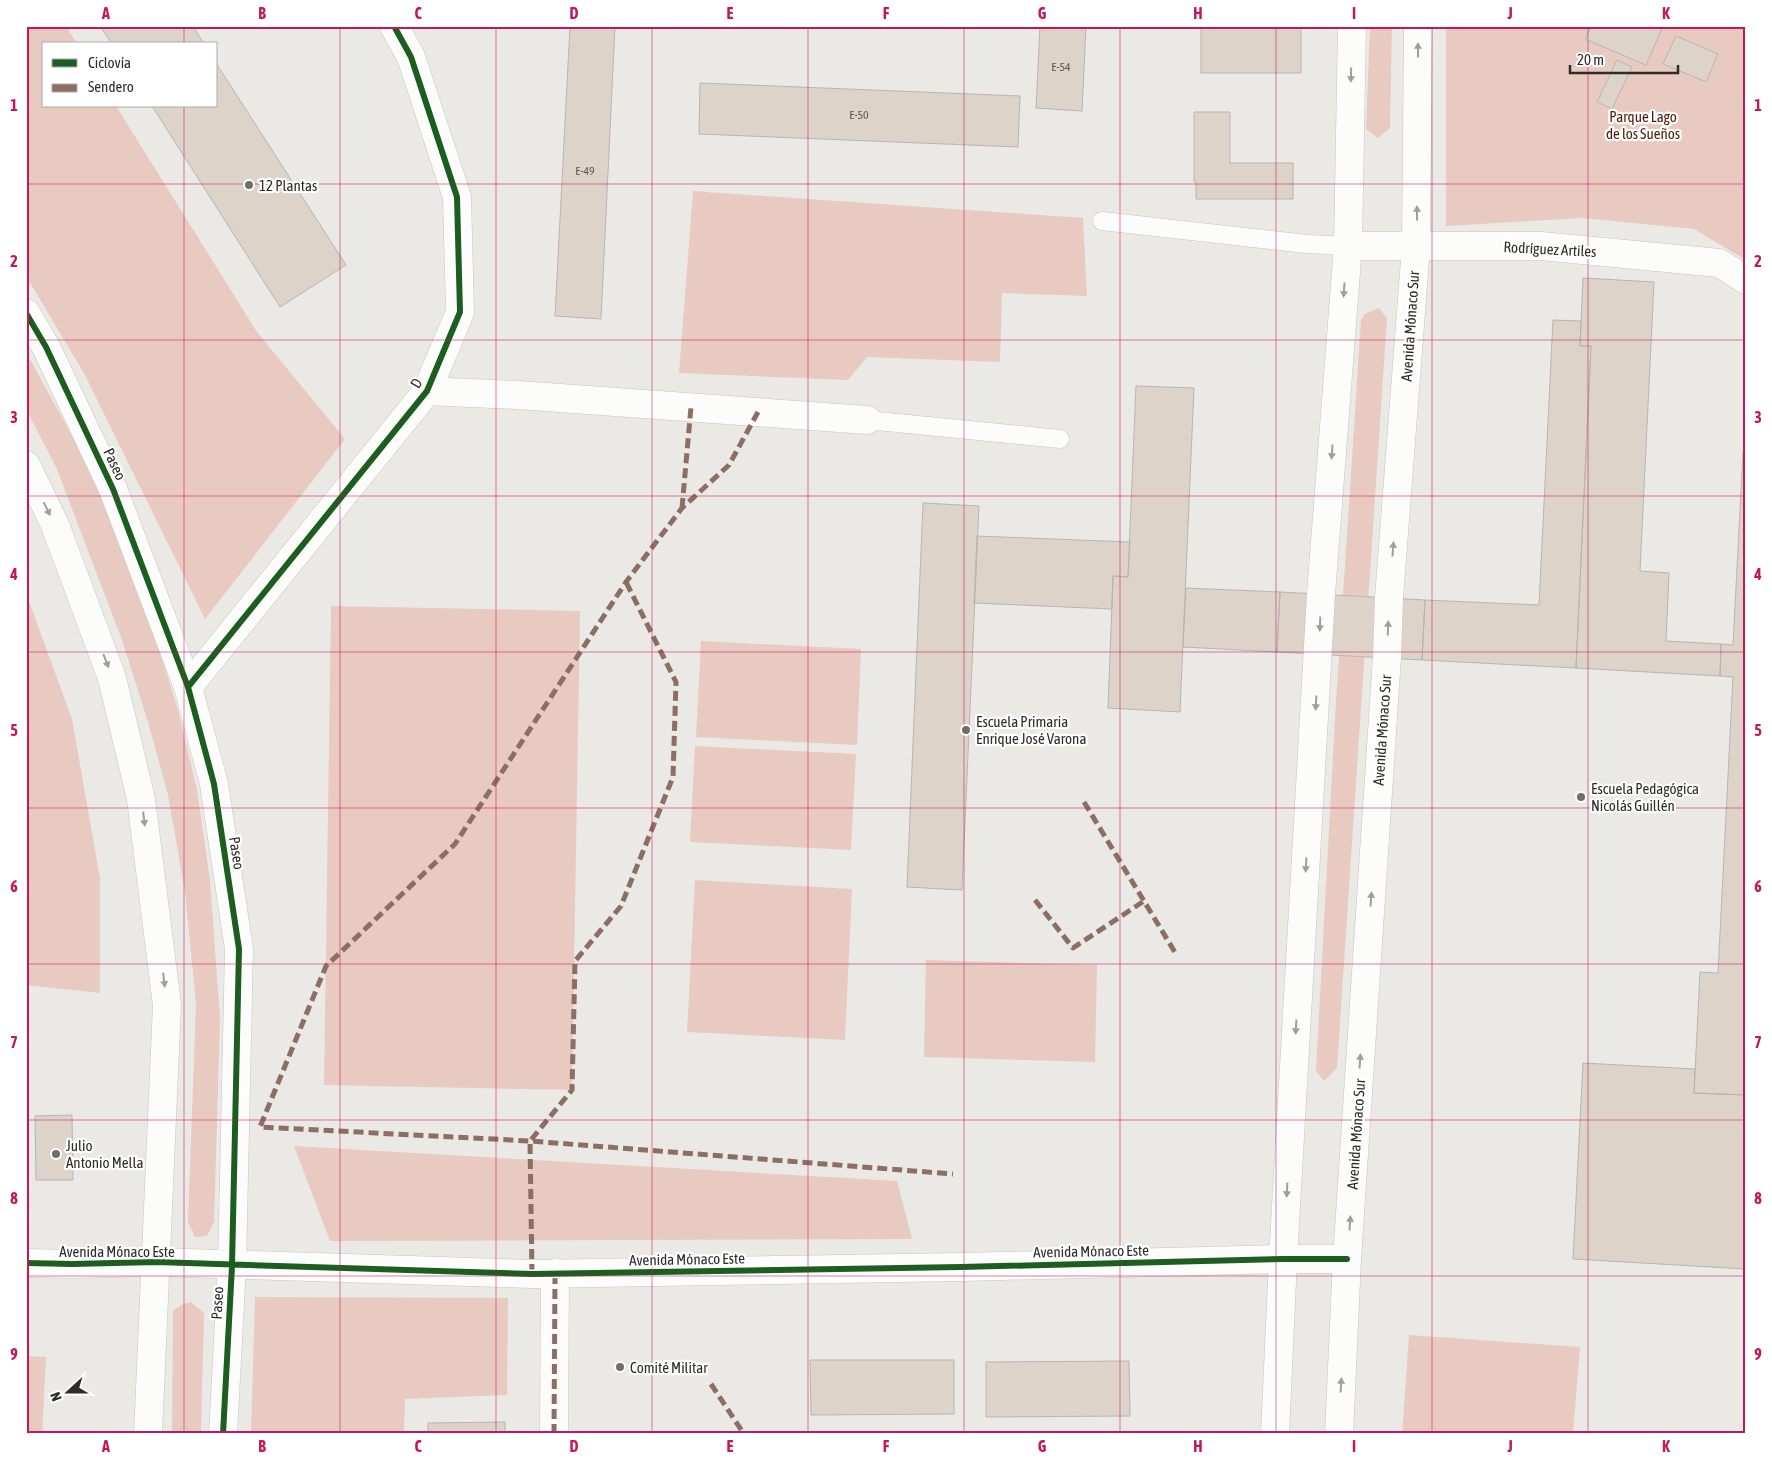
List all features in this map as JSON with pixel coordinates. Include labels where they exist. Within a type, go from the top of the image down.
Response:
[{"type":"street","name":"D","points":[[188,687],[427,391],[460,312],[457,197],[411,57],[394,26]]},
{"type":"street","points":[[1275,1434],[1282,1259],[1321,594],[1348,246],[1352,26]]},
{"type":"street","name":"Avenida Mónaco Sur","points":[[1339,1434],[1347,1259],[1386,677],[1389,598],[1416,247],[1418,26]]},
{"type":"street","name":"Rodríguez Artiles","points":[[1348,246],[1541,246],[1719,264],[1746,280]]},
{"type":"street","name":"Paseo","points":[[26,313],[46,347],[113,489],[188,687],[214,784],[239,949],[232,1266],[223,1434]]},
{"type":"street","points":[[427,391],[538,396],[867,420]]},
{"type":"street","points":[[26,465],[55,524],[112,678],[142,799],[167,1005],[148,1434]]},
{"type":"street","name":"Avenida Mónaco Este","points":[[26,1263],[156,1262],[232,1266],[555,1273],[1347,1259]]},
{"type":"street","points":[[554,1434],[555,1273]]},
{"type":"lane","points":[[1102,221],[1307,244],[1348,246]]},
{"type":"lane","points":[[867,420],[1060,439]]},
{"type":"green space","points":[[26,26],[66,26],[76,42],[42,42],[42,108],[117,108],[257,332],[345,439],[205,619],[85,375],[26,276]]},
{"type":"green space","points":[[1370,26],[1392,26],[1390,128],[1378,138],[1366,129]]},
{"type":"green space","name":"Parque Lago de los Sueños","points":[[1446,26],[1746,26],[1746,260],[1694,229],[1582,218],[1446,226]]},
{"type":"green space","points":[[693,191],[1083,218],[1087,296],[1002,293],[1000,362],[867,357],[848,380],[679,373]]},
{"type":"green space","points":[[1379,308],[1387,318],[1337,1068],[1324,1081],[1316,1071],[1335,718],[1361,320],[1365,314]]},
{"type":"green space","points":[[26,352],[88,465],[152,627],[178,710],[197,790],[210,880],[220,1018],[214,1222],[207,1236],[195,1237],[188,1222],[196,1004],[185,892],[168,795],[148,722],[122,640],[56,467],[26,409]]},
{"type":"green space","points":[[26,593],[72,719],[100,878],[100,993],[26,985]]},
{"type":"green space","points":[[331,606],[580,611],[572,1090],[324,1085]]},
{"type":"green space","points":[[701,641],[861,649],[857,745],[696,737]]},
{"type":"green space","points":[[695,746],[856,754],[851,850],[690,842]]},
{"type":"green space","points":[[695,880],[852,889],[845,1040],[687,1032]]},
{"type":"green space","points":[[926,960],[1097,965],[1095,1062],[924,1057]]},
{"type":"green space","points":[[294,1146],[897,1181],[912,1239],[330,1241]]},
{"type":"green space","points":[[255,1297],[508,1298],[507,1395],[405,1399],[404,1434],[251,1434]]},
{"type":"green space","points":[[191,1302],[204,1313],[201,1434],[172,1434],[173,1311],[181,1305]]},
{"type":"green space","points":[[1409,1335],[1580,1347],[1573,1434],[1402,1434]]},
{"type":"green space","points":[[26,1356],[46,1357],[42,1434],[26,1434]]},
{"type":"building","points":[[100,26],[193,26],[203,42],[111,42]]},
{"type":"building","points":[[570,26],[615,26],[601,319],[555,316]]},
{"type":"building","points":[[1040,26],[1086,26],[1082,111],[1036,108]]},
{"type":"building","points":[[1201,26],[1301,26],[1301,73],[1201,73]]},
{"type":"building","points":[[1591,26],[1663,26],[1646,65],[1585,39]]},
{"type":"building","points":[[1676,36],[1718,54],[1706,82],[1663,64]]},
{"type":"building","points":[[1617,60],[1632,67],[1612,109],[1597,102]]},
{"type":"building","name":"12 Plantas","points":[[218,66],[346,265],[280,307],[153,108],[218,108]]},
{"type":"building","points":[[700,83],[1020,96],[1018,147],[699,134]]},
{"type":"building","points":[[1194,112],[1230,112],[1230,163],[1293,163],[1293,199],[1196,199],[1196,182],[1194,182]]},
{"type":"building","points":[[1583,278],[1654,282],[1640,571],[1669,573],[1666,641],[1721,644],[1720,676],[1576,668],[1591,346],[1580,346]]},
{"type":"building","points":[[1553,320],[1581,321],[1580,346],[1591,346],[1576,668],[1422,660],[1425,600],[1539,605]]},
{"type":"building","points":[[1136,386],[1194,388],[1180,712],[1108,708],[1113,576],[1128,577]]},
{"type":"building","points":[[1743,452],[1746,453],[1746,1095],[1694,1093],[1700,972],[1718,973],[1733,677],[1720,676],[1721,644],[1733,645]]},
{"type":"building","points":[[923,503],[979,506],[962,890],[907,887]]},
{"type":"building","points":[[977,536],[1130,542],[1128,577],[1113,576],[1112,609],[974,603]]},
{"type":"building","points":[[1186,588],[1280,592],[1277,652],[1183,647]]},
{"type":"building","points":[[1280,592],[1425,600],[1422,660],[1277,652]]},
{"type":"building","points":[[1583,1063],[1695,1069],[1694,1093],[1746,1095],[1746,1269],[1573,1259]]},
{"type":"building","points":[[72,1115],[73,1180],[36,1180],[35,1116]]},
{"type":"building","points":[[810,1360],[954,1360],[954,1414],[811,1415]]},
{"type":"building","points":[[1129,1361],[1130,1416],[986,1417],[986,1362]]},
{"type":"building","points":[[505,1422],[505,1434],[428,1434],[428,1423]]},
{"type":"marked path","points":[[682,508],[691,407]]},
{"type":"marked path","points":[[758,412],[729,465],[682,508],[626,582],[455,844],[326,966],[260,1127],[530,1141],[953,1174]]},
{"type":"marked path","points":[[532,1274],[530,1141],[572,1090],[575,961],[621,906],[673,777],[676,682],[626,582]]},
{"type":"marked path","points":[[1084,802],[1176,954]]},
{"type":"marked path","points":[[1035,900],[1073,948],[1144,901]]},
{"type":"marked path","points":[[554,1434],[555,1273]]},
{"type":"marked path","points":[[711,1384],[744,1434]]},
{"type":"cycle path","points":[[188,687],[427,391],[460,312],[457,197],[411,57],[394,26]]},
{"type":"cycle path","points":[[26,313],[46,347],[113,489],[188,687],[214,784],[239,949],[232,1266],[223,1434]]},
{"type":"cycle path","points":[[26,1263],[156,1262],[532,1274],[1347,1259]]},
{"type":"place","name":"12 Plantas","points":[[249,185]]},
{"type":"place","name":"Escuela Primaria Enrique José Varona","points":[[966,730]]},
{"type":"place","name":"Escuela Pedagógica Nicolás Guillén","points":[[1581,797]]},
{"type":"place","name":"Julio Antonio Mella","points":[[56,1154]]},
{"type":"place","name":"Comité Militar","points":[[620,1367]]}]
